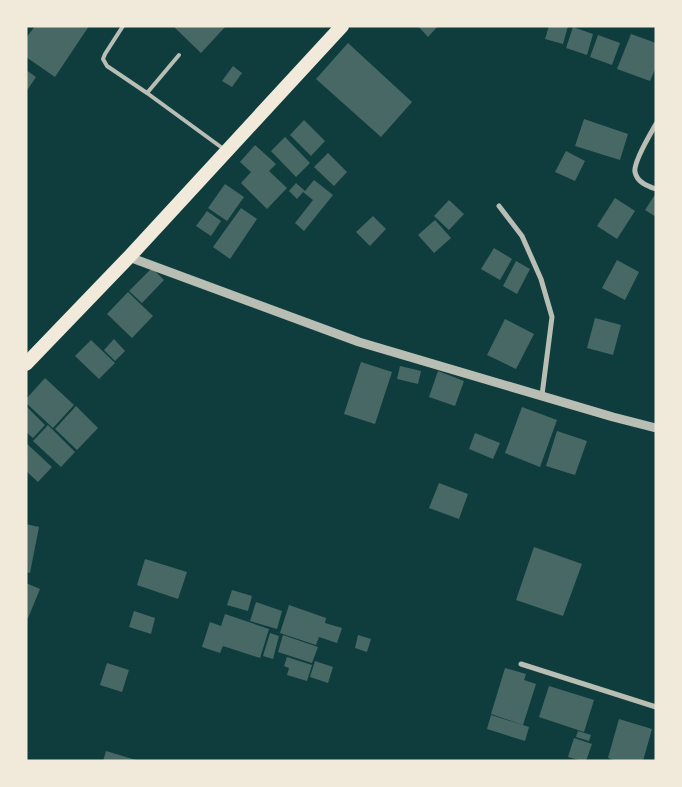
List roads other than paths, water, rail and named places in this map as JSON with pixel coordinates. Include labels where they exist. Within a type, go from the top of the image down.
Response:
[{"type":"highway","points":[[26,364],[129,257],[342,26]]},
{"type":"street","points":[[656,124],[637,160],[634,171],[644,184],[656,189]]},
{"type":"street","points":[[499,206],[522,236],[541,279],[552,317],[542,395]]},
{"type":"street","points":[[129,257],[359,342],[656,428]]},
{"type":"street","points":[[521,664],[656,706]]},
{"type":"lane","points":[[123,26],[104,54],[103,59],[107,66],[226,151]]},
{"type":"lane","points":[[147,93],[179,55]]}]
